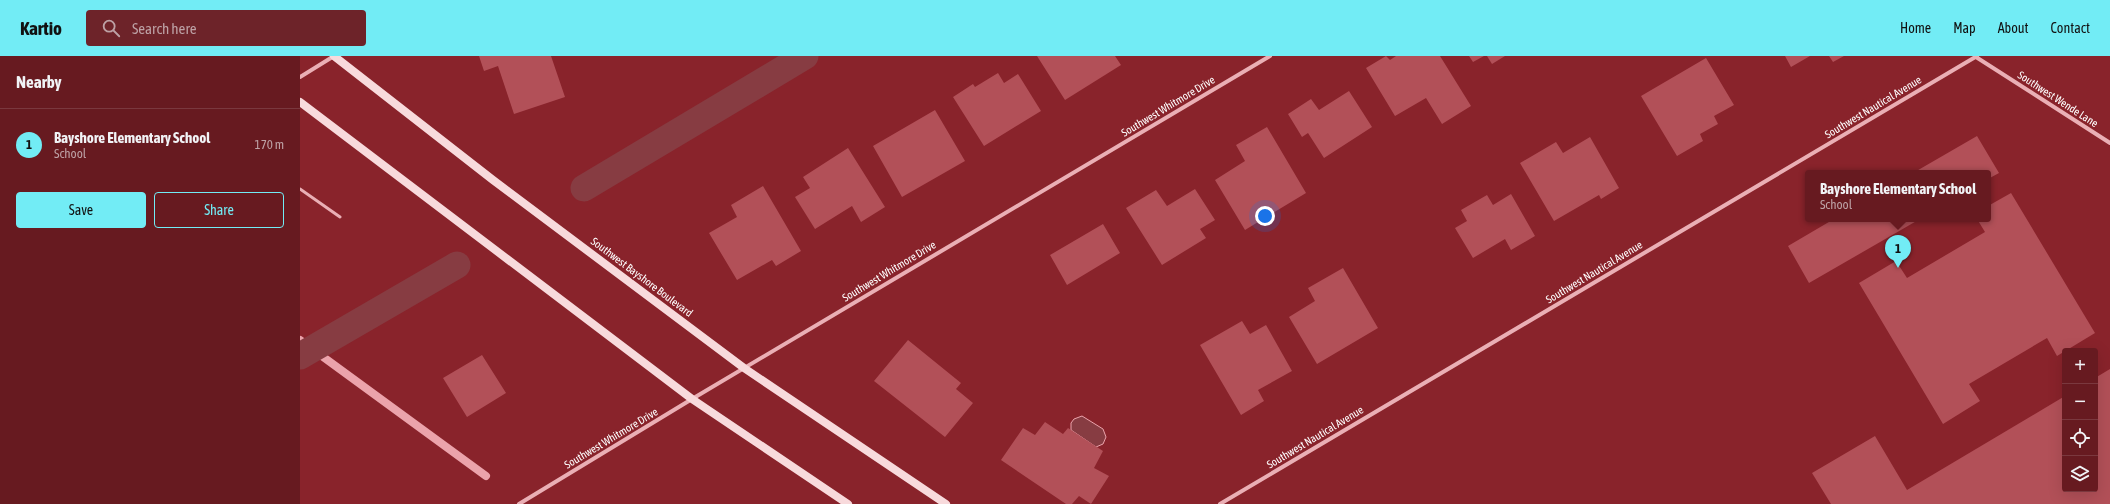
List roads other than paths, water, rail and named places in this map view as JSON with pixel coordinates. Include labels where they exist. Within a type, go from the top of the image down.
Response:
[{"type":"main road","name":"Southwest Bayshore Boulevard","points":[[334,56],[502,186],[744,368],[946,504]]},
{"type":"main road","points":[[300,102],[429,198],[531,278],[692,399],[848,504]]},
{"type":"street","points":[[300,78],[334,56]]},
{"type":"street","name":"Southwest Whitmore Drive","points":[[519,504],[692,399],[1270,56]]},
{"type":"street","name":"Southwest Wende Lane","points":[[1976,56],[2110,143]]},
{"type":"street","name":"Southwest Nautical Avenue","points":[[1220,504],[1976,56]]},
{"type":"lane","points":[[300,188],[340,217]]},
{"type":"waterway","points":[[584,188],[805,56]]},
{"type":"waterway","points":[[300,356],[457,265]]},
{"type":"waterway","points":[[300,340],[486,476]]},
{"type":"place","name":"Bayshore Elementary School","points":[[1898,268]]}]
